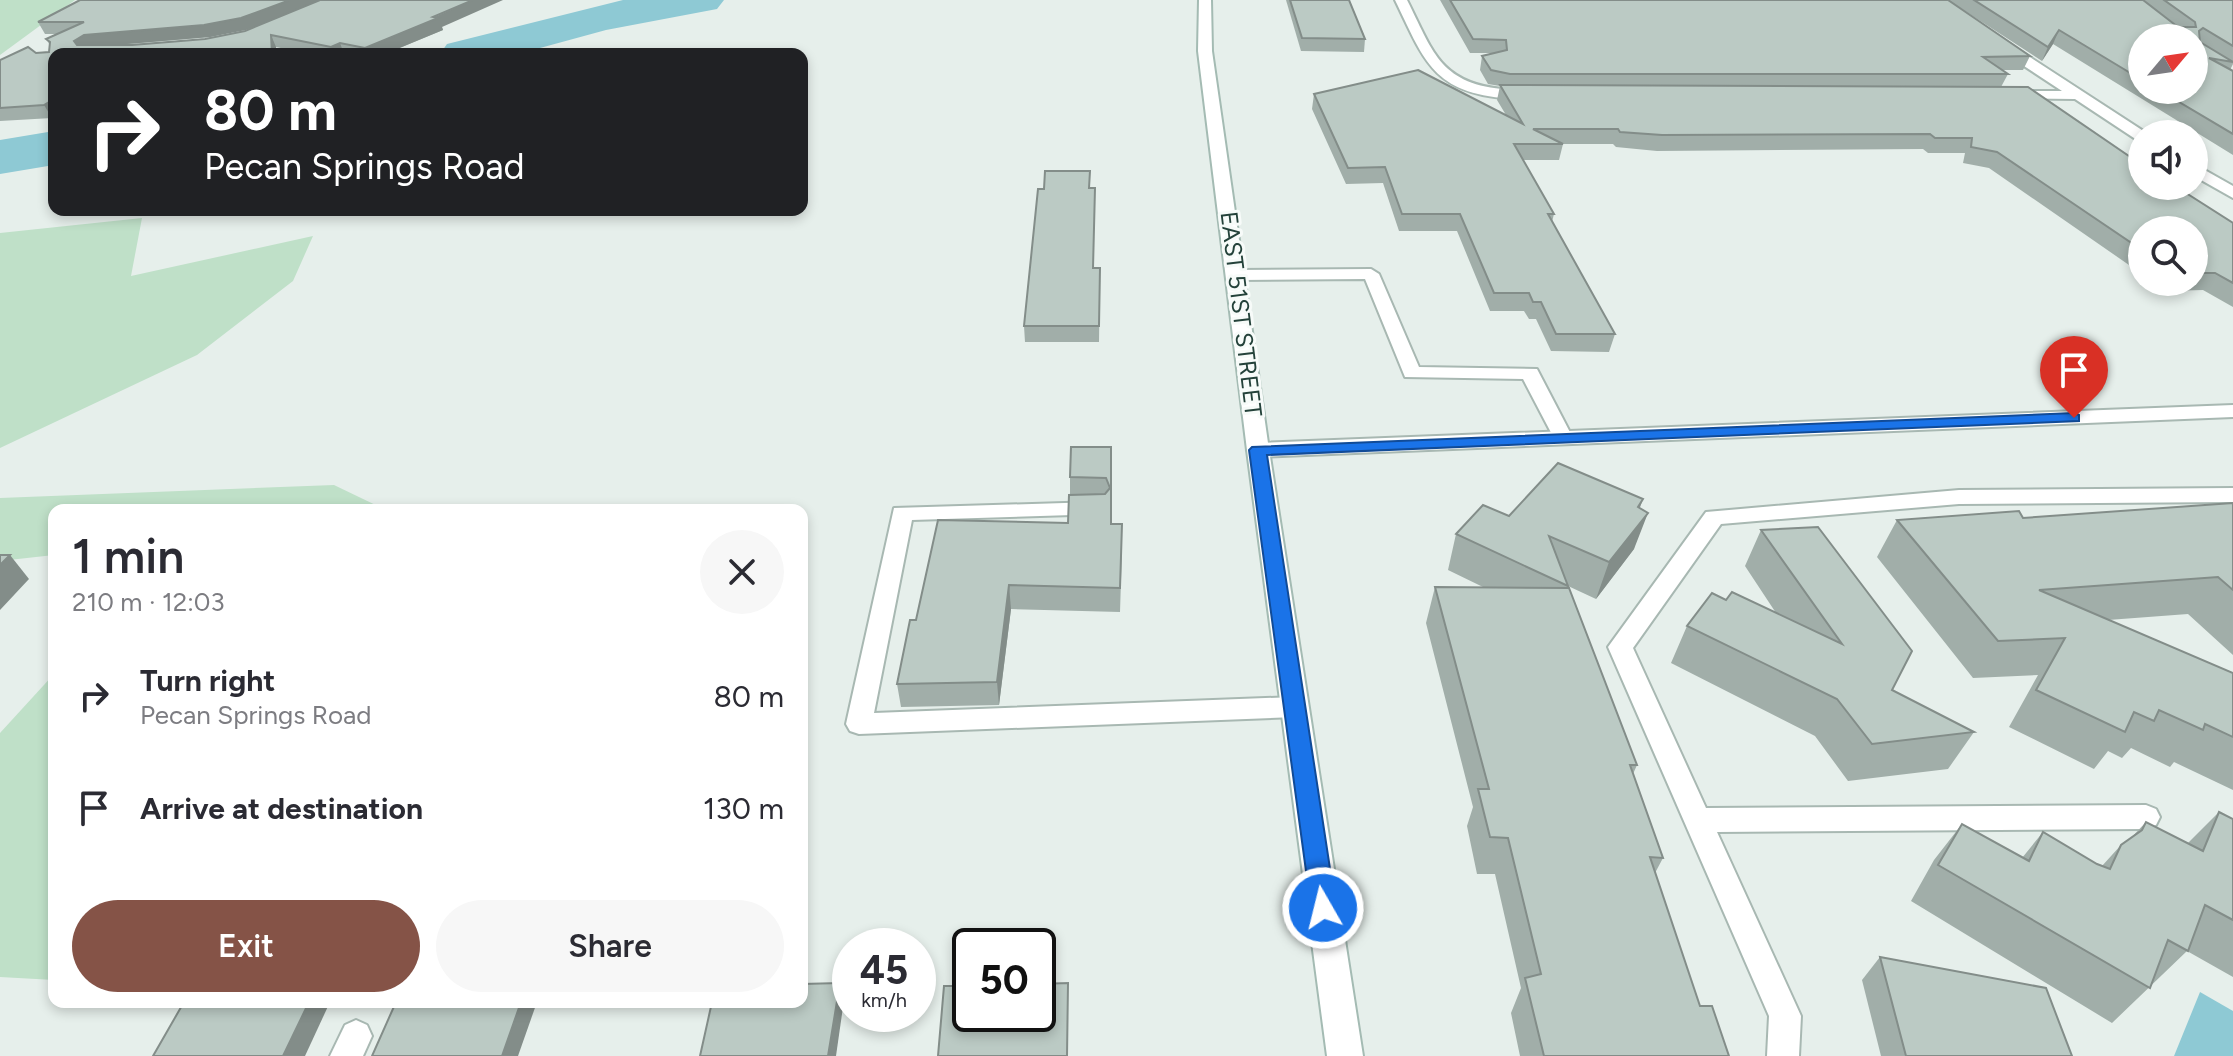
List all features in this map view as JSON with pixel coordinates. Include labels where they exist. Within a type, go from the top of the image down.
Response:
[{"type":"street","name":"EAST 51ST STREET","points":[[1205,0],[1205,51],[1258,450],[1345,1056]]},
{"type":"street","points":[[1401,0],[1436,68],[1461,85],[1507,95],[1539,95]]},
{"type":"street","points":[[1986,35],[2128,128]]},
{"type":"street","points":[[1995,95],[2074,95]]},
{"type":"street","points":[[2208,178],[2233,193]]},
{"type":"street","points":[[1258,450],[2233,411]]},
{"type":"lane","points":[[1237,275],[1371,274],[1412,373],[1530,373],[1564,440]]},
{"type":"lane","points":[[1783,1056],[1785,1016],[1620,647],[1714,517],[1959,497],[2233,495]]},
{"type":"lane","points":[[1097,509],[902,513],[859,724],[1295,707]]},
{"type":"lane","points":[[1697,820],[2146,817]]},
{"type":"green space","points":[[0,0],[75,0],[0,55]]},
{"type":"green space","points":[[142,218],[131,276],[313,236],[293,281],[197,355],[0,448],[0,233]]},
{"type":"green space","points":[[334,485],[374,504],[48,504],[48,556],[0,561],[0,498]]},
{"type":"green space","points":[[48,681],[48,980],[0,977],[0,733]]},
{"type":"water","points":[[2200,992],[2233,1011],[2233,1056],[2174,1056]]},
{"type":"building","points":[[80,0],[290,0],[241,18],[204,25],[84,35],[74,41],[77,45],[132,45],[205,39],[245,31],[320,0],[473,0],[365,48],[340,43],[331,47],[271,35],[272,48],[49,48],[50,42],[46,39],[84,22],[38,22]]},
{"type":"building","points":[[1290,0],[1349,0],[1365,39],[1302,38]]},
{"type":"building","points":[[1450,0],[1948,0],[2030,56],[1983,57],[2008,74],[1510,74],[1491,70],[1482,56],[1507,50],[1506,40],[1473,39]]},
{"type":"building","points":[[1974,0],[2143,0],[2174,24],[2128,24],[2128,72],[2059,30],[2048,47]]},
{"type":"building","points":[[2164,0],[2233,0],[2233,46],[2208,31],[2208,24],[2195,24]]},
{"type":"building","points":[[28,47],[36,53],[48,52],[48,103],[0,108],[0,60]]},
{"type":"building","points":[[2208,47],[2233,62],[2209,58],[2233,71],[2233,134],[2183,104],[2208,104]]},
{"type":"building","points":[[1418,70],[1523,124],[1500,85],[2028,87],[2128,155],[2128,200],[2197,200],[2233,223],[2233,283],[2215,273],[2208,273],[2208,216],[2128,216],[2128,241],[1997,152],[1971,147],[1972,138],[1935,138],[1930,134],[1662,135],[1620,132],[1618,129],[1533,129],[1563,144],[1514,144],[1554,214],[1548,214],[1615,334],[1556,334],[1541,302],[1533,302],[1529,293],[1494,293],[1460,214],[1402,214],[1385,167],[1348,168],[1314,94]]},
{"type":"building","points":[[1045,171],[1090,171],[1089,188],[1095,188],[1093,268],[1100,268],[1099,326],[1024,326],[1038,189],[1044,189]]},
{"type":"building","points":[[1071,447],[1111,447],[1111,524],[1122,524],[1120,588],[1009,585],[997,682],[897,684],[910,620],[916,620],[938,520],[1068,523],[1069,495],[1105,494],[1110,488],[1106,478],[1070,477]]},
{"type":"building","points":[[1558,463],[1643,499],[1638,507],[1648,513],[1609,562],[1549,536],[1568,586],[1456,534],[1483,505],[1509,516]]},
{"type":"building","points":[[2233,503],[2233,590],[2218,577],[2039,590],[2233,673],[2233,737],[2205,724],[2203,730],[2159,710],[2154,721],[2134,712],[2125,732],[2036,690],[2065,638],[1998,641],[1897,520],[2019,511],[2023,518]]},
{"type":"building","points":[[1818,527],[1912,651],[1892,690],[1974,732],[1872,744],[1837,699],[1687,626],[1712,593],[1726,600],[1732,592],[1842,644],[1761,530]]},
{"type":"building","points":[[0,555],[10,555],[0,565]]},
{"type":"building","points":[[1435,587],[1569,588],[1637,765],[1630,765],[1663,858],[1650,857],[1700,1006],[1712,1006],[1729,1056],[1544,1056],[1525,978],[1541,974],[1508,838],[1490,837],[1478,789],[1489,789]]},
{"type":"building","points":[[2219,812],[2233,819],[2233,920],[2205,905],[2188,951],[2168,940],[2150,988],[1938,865],[1962,824],[2029,861],[2043,832],[2110,869],[2121,845],[2142,830],[2146,822],[2203,851]]},
{"type":"building","points":[[1880,957],[2046,988],[2072,1056],[1906,1056]]},
{"type":"building","points":[[832,983],[832,1032],[828,1056],[700,1056],[711,1008],[808,1008],[808,984]]},
{"type":"building","points":[[1056,983],[1068,983],[1067,1056],[938,1056],[944,986],[952,986],[952,1032],[1056,1032]]},
{"type":"building","points":[[181,1008],[306,1008],[283,1056],[153,1056]]},
{"type":"building","points":[[393,1008],[519,1008],[502,1056],[372,1056]]},
{"type":"waterway","points":[[486,48],[602,17],[702,0]]},
{"type":"waterway","points":[[0,157],[48,149]]},
{"type":"route","points":[[1323,908],[1258,450],[2074,418]]}]
